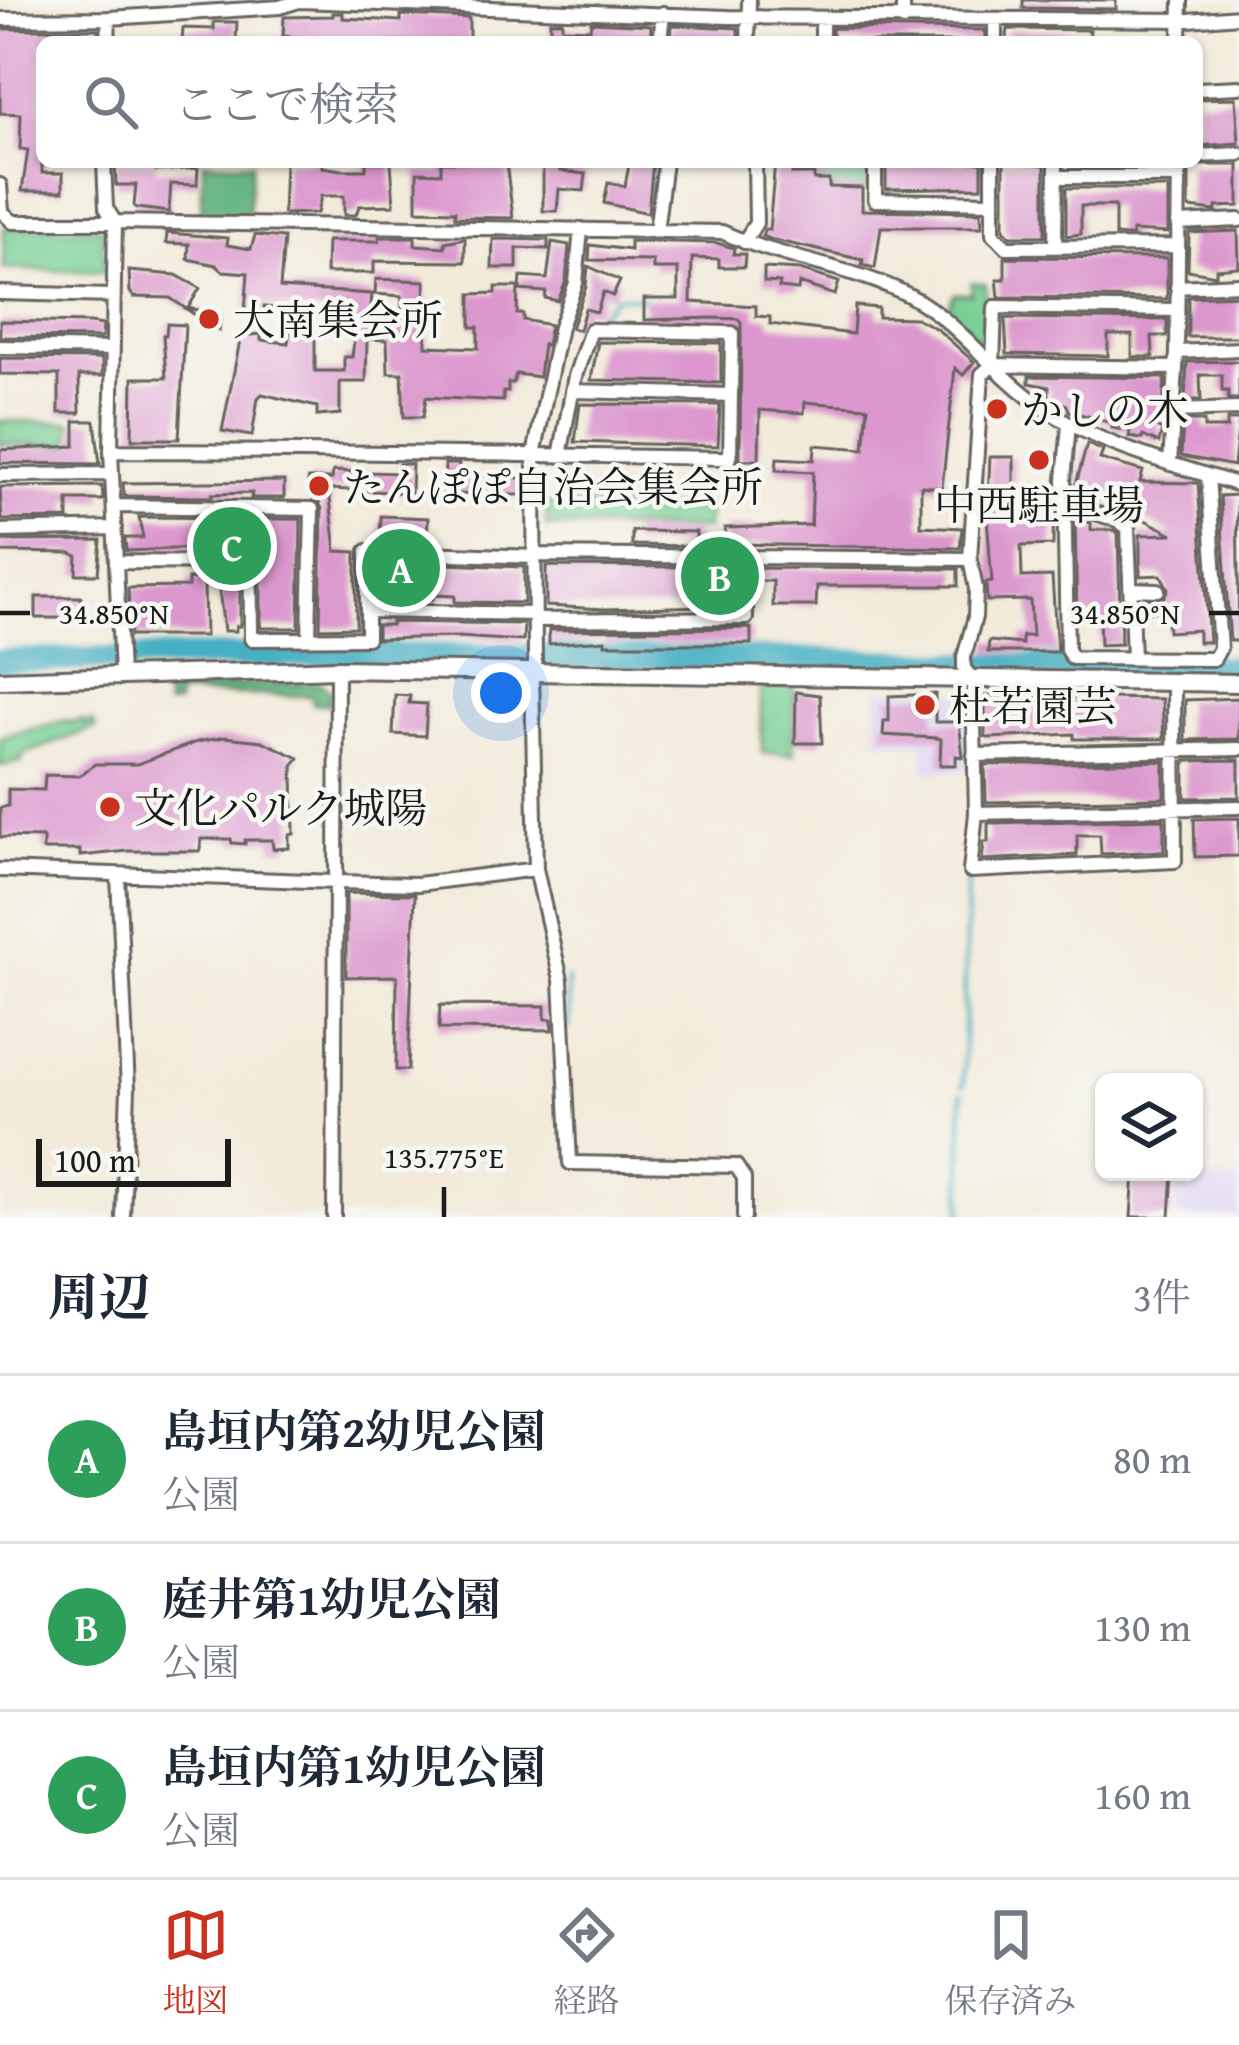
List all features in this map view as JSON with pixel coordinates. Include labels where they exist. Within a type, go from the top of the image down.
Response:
[{"type":"street","points":[[109,36],[116,0]]},
{"type":"street","points":[[748,36],[749,0]]},
{"type":"street","points":[[903,0],[903,20]]},
{"type":"street","points":[[1013,0],[1014,20]]},
{"type":"street","points":[[1180,0],[1180,36]]},
{"type":"street","points":[[0,19],[112,17],[226,5],[280,7],[299,1],[496,4],[822,19],[1239,16]]},
{"type":"street","points":[[661,36],[663,13]]},
{"type":"street","points":[[822,19],[822,36]]},
{"type":"street","points":[[995,21],[995,36]]},
{"type":"street","points":[[1203,88],[1239,87]]},
{"type":"street","points":[[1203,156],[1239,154]]},
{"type":"street","points":[[104,168],[106,208],[115,222],[111,451],[121,674]]},
{"type":"street","points":[[656,231],[664,168]]},
{"type":"street","points":[[744,242],[755,223],[755,168]]},
{"type":"street","points":[[875,168],[875,200],[993,202]]},
{"type":"street","points":[[993,168],[993,234],[1007,247],[1178,246]]},
{"type":"street","points":[[1055,247],[1056,169],[1179,169],[1178,352],[1170,464]]},
{"type":"street","points":[[0,185],[1,210],[13,222],[722,232],[899,290],[971,340],[1030,399],[1069,424],[1239,485]]},
{"type":"street","points":[[1178,223],[1239,220]]},
{"type":"street","points":[[580,230],[576,283],[560,327],[534,455],[536,869],[561,980],[570,1163],[736,1166],[744,1178],[744,1217]]},
{"type":"street","points":[[1178,287],[1239,284]]},
{"type":"street","points":[[0,292],[113,296]]},
{"type":"street","points":[[992,365],[995,307],[1177,310]]},
{"type":"street","points":[[111,451],[730,458],[732,333],[591,330],[572,392],[560,456]]},
{"type":"street","points":[[0,347],[112,349]]},
{"type":"street","points":[[1178,352],[1239,349]]},
{"type":"street","points":[[1174,684],[1175,861],[970,871],[976,813],[967,668],[975,617],[970,559],[982,374],[992,365],[1175,368]]},
{"type":"street","points":[[572,392],[731,395]]},
{"type":"street","points":[[1174,411],[1239,409]]},
{"type":"street","points":[[1069,424],[1064,480],[1067,650],[1072,658],[1214,659],[1220,648],[1208,476]]},
{"type":"street","points":[[0,475],[112,474]]},
{"type":"street","points":[[1067,504],[1118,520],[1128,528],[1133,658]]},
{"type":"street","points":[[115,506],[312,509],[309,638]]},
{"type":"street","points":[[250,508],[251,639],[367,638],[367,551],[970,559]]},
{"type":"street","points":[[0,531],[116,528]]},
{"type":"street","points":[[368,611],[746,618],[746,555]]},
{"type":"street","points":[[117,562],[252,563]]},
{"type":"street","points":[[1131,590],[1158,590]]},
{"type":"street","points":[[0,680],[338,669],[967,668],[1174,684],[1239,683]]},
{"type":"street","points":[[334,1217],[338,669]]},
{"type":"street","points":[[974,755],[1239,749]]},
{"type":"street","points":[[976,813],[1239,807]]},
{"type":"street","points":[[0,870],[418,884],[536,869]]},
{"type":"street","points":[[118,876],[128,1089],[123,1217]]},
{"type":"shaded area","points":[[877,690],[968,693],[969,770],[924,772],[924,744],[876,741]]},
{"type":"shaded area","points":[[1239,1180],[1239,1217],[1176,1217],[1177,1181]]},
{"type":"green space","points":[[203,168],[252,168],[248,217],[201,216]]},
{"type":"green space","points":[[798,168],[869,168],[869,190],[829,187],[828,180],[797,174]]},
{"type":"green space","points":[[4,227],[102,228],[105,272],[3,269]]},
{"type":"green space","points":[[972,282],[986,285],[984,344],[944,315],[954,294],[971,294]]},
{"type":"green space","points":[[0,421],[71,422],[71,444],[0,445]]},
{"type":"green space","points":[[546,503],[709,507],[707,529],[546,527]]},
{"type":"green space","points":[[320,683],[330,690],[330,704],[313,704],[312,696],[178,694],[177,705],[167,706],[164,686]]},
{"type":"green space","points":[[760,687],[794,687],[793,754],[762,753]]},
{"type":"green space","points":[[68,720],[92,721],[96,728],[22,755],[22,762],[0,766],[0,737]]},
{"type":"building","points":[[1023,0],[1116,0],[1116,9],[1023,8]]},
{"type":"building","points":[[343,13],[343,18],[401,21],[401,15],[469,18],[469,36],[283,36],[284,17]]},
{"type":"building","points":[[550,21],[562,21],[562,28],[590,29],[591,22],[651,25],[650,36],[550,36]]},
{"type":"building","points":[[214,22],[237,22],[236,36],[182,36],[183,28],[214,29]]},
{"type":"building","points":[[672,25],[738,28],[738,36],[671,36]]},
{"type":"building","points":[[832,28],[985,30],[985,36],[832,36]]},
{"type":"building","points":[[0,29],[98,29],[98,36],[36,36],[36,168],[42,168],[42,173],[63,173],[63,191],[22,191],[28,150],[20,149],[21,114],[0,113]]},
{"type":"building","points":[[1008,29],[1090,30],[1090,36],[1007,36]]},
{"type":"building","points":[[1236,98],[1239,143],[1203,146],[1203,99]]},
{"type":"building","points":[[1239,165],[1239,206],[1216,207],[1216,211],[1189,208],[1189,168]]},
{"type":"building","points":[[115,168],[198,168],[197,185],[171,184],[169,212],[137,208],[136,185],[116,185]]},
{"type":"building","points":[[285,168],[391,168],[394,205],[359,206],[356,215],[344,215],[344,196],[321,196],[317,213],[283,214]]},
{"type":"building","points":[[441,168],[507,168],[513,218],[455,217],[455,211],[417,210],[417,172],[441,173]]},
{"type":"building","points":[[543,168],[586,174],[584,191],[559,189],[557,211],[543,211]]},
{"type":"building","points":[[628,168],[652,168],[648,213],[604,203],[608,183],[625,186]]},
{"type":"building","points":[[774,168],[814,174],[814,180],[829,180],[829,187],[862,188],[862,210],[981,212],[982,227],[881,227],[875,268],[862,265],[863,260],[762,236],[769,230]]},
{"type":"building","points":[[886,168],[982,168],[982,187],[886,189]]},
{"type":"building","points":[[1004,168],[1045,168],[1045,236],[1011,236],[1004,229]]},
{"type":"building","points":[[1066,188],[1168,188],[1168,233],[1132,231],[1132,236],[1115,236],[1115,206],[1081,206],[1081,234],[1066,236]]},
{"type":"building","points":[[1238,231],[1239,267],[1216,269],[1216,275],[1188,270],[1189,233]]},
{"type":"building","points":[[167,233],[228,238],[227,245],[251,249],[255,235],[284,238],[280,288],[372,294],[370,317],[402,318],[402,296],[375,294],[376,279],[425,281],[426,346],[478,348],[478,327],[471,327],[471,294],[518,287],[517,314],[523,314],[523,320],[550,325],[539,377],[516,374],[513,383],[508,383],[508,392],[503,392],[503,401],[426,397],[423,417],[404,417],[402,373],[388,373],[387,340],[367,339],[366,382],[340,382],[340,414],[317,416],[317,407],[262,394],[252,436],[222,431],[241,336],[261,334],[261,340],[288,343],[290,328],[315,332],[315,371],[344,371],[344,357],[352,357],[356,325],[337,324],[338,314],[264,307],[245,311],[248,273],[223,271],[188,259],[189,244],[166,243]]},
{"type":"building","points":[[379,237],[415,237],[415,245],[445,247],[445,242],[465,238],[465,262],[374,261],[374,273],[326,273],[327,241],[379,241]]},
{"type":"building","points":[[493,239],[548,240],[548,249],[517,248],[517,268],[492,268]]},
{"type":"building","points":[[630,241],[717,243],[734,248],[733,254],[745,254],[744,267],[719,267],[719,259],[692,258],[691,302],[756,306],[756,316],[770,317],[770,324],[853,334],[855,306],[878,308],[878,317],[916,318],[937,329],[974,362],[963,375],[955,368],[942,488],[921,486],[921,526],[962,528],[960,548],[726,544],[725,528],[811,525],[813,472],[776,470],[777,458],[814,460],[815,445],[864,449],[868,407],[805,402],[804,413],[760,410],[759,460],[740,460],[741,323],[714,318],[644,320],[644,299],[678,299],[678,269],[653,269],[653,261],[589,260],[590,245],[630,250]]},
{"type":"building","points":[[552,242],[569,245],[566,281],[558,301],[545,298],[546,292],[520,290],[521,277],[547,279]]},
{"type":"building","points":[[1005,257],[1167,258],[1167,299],[999,297],[997,279],[1005,279]]},
{"type":"building","points":[[588,266],[620,281],[613,296],[603,292],[597,312],[585,309],[579,330],[571,328],[586,287]]},
{"type":"building","points":[[764,268],[800,270],[839,282],[835,295],[799,283],[798,290],[779,288],[780,283],[764,282]]},
{"type":"building","points":[[129,271],[176,275],[200,288],[188,308],[221,316],[219,331],[170,298],[134,297]]},
{"type":"building","points":[[1239,295],[1239,337],[1188,337],[1188,297]]},
{"type":"building","points":[[1005,318],[1167,320],[1167,336],[1152,336],[1153,357],[1132,357],[1132,335],[1108,335],[1108,356],[1007,354]]},
{"type":"building","points":[[0,321],[103,325],[102,338],[0,337]]},
{"type":"building","points":[[167,324],[185,325],[179,439],[132,439],[133,378],[166,378],[163,335]]},
{"type":"building","points":[[598,342],[721,343],[721,383],[591,380]]},
{"type":"building","points":[[0,358],[102,359],[102,376],[79,376],[80,413],[59,413],[59,375],[0,374]]},
{"type":"building","points":[[1239,361],[1239,399],[1228,399],[1228,391],[1222,391],[1222,375],[1200,375],[1201,400],[1185,400],[1187,362]]},
{"type":"building","points":[[1029,376],[1165,378],[1163,410],[1156,427],[1162,430],[1159,443],[1143,436],[1129,437],[1130,431],[1112,428],[1112,423],[1069,411],[1067,405],[1049,397],[1049,387],[1029,383]]},
{"type":"building","points":[[580,404],[720,405],[718,446],[575,442]]},
{"type":"building","points":[[1227,420],[1239,420],[1234,466],[1181,456],[1183,421],[1204,421],[1204,428],[1227,428]]},
{"type":"building","points":[[75,421],[95,421],[100,464],[0,463],[0,450],[75,446]]},
{"type":"building","points":[[1087,444],[1103,451],[1100,459],[1143,471],[1140,482],[1198,483],[1209,642],[1198,642],[1198,630],[1168,632],[1167,611],[1144,612],[1144,600],[1162,600],[1168,589],[1161,575],[1140,576],[1140,535],[1173,534],[1075,488]]},
{"type":"building","points":[[990,457],[1014,457],[1014,491],[1054,486],[1053,545],[1021,546],[1022,577],[1052,576],[1057,652],[988,652],[989,641],[1022,644],[1022,636],[1032,636],[1030,600],[987,601],[986,583],[992,582],[987,517]]},
{"type":"building","points":[[399,464],[412,464],[411,493],[329,489],[336,551],[356,552],[356,627],[320,628],[322,509],[314,489],[308,488],[308,479],[332,479],[333,471],[399,473]]},
{"type":"building","points":[[445,464],[459,464],[458,477],[524,478],[524,495],[444,494]]},
{"type":"building","points":[[284,481],[284,498],[251,498],[252,493],[124,496],[123,483]]},
{"type":"building","points":[[102,486],[103,500],[68,500],[68,519],[2,520],[0,487]]},
{"type":"building","points":[[1237,495],[1239,641],[1230,641],[1220,496]]},
{"type":"building","points":[[381,516],[428,518],[427,541],[380,539]]},
{"type":"building","points":[[139,517],[240,518],[240,528],[217,528],[217,534],[211,534],[211,552],[196,552],[196,548],[126,551],[125,538],[143,538]]},
{"type":"building","points":[[1075,518],[1091,523],[1091,530],[1118,533],[1121,644],[1100,645],[1099,616],[1077,617]]},
{"type":"building","points":[[261,519],[301,519],[299,628],[261,628]]},
{"type":"building","points":[[632,531],[696,532],[696,546],[632,545]]},
{"type":"building","points":[[101,540],[98,574],[76,574],[77,556],[71,553],[0,552],[0,541]]},
{"type":"building","points":[[378,562],[391,562],[390,583],[441,582],[441,564],[524,567],[524,603],[455,602],[455,596],[433,595],[433,599],[390,601],[390,597],[377,596]]},
{"type":"building","points":[[546,566],[697,567],[699,590],[736,588],[736,605],[546,606]]},
{"type":"building","points":[[757,568],[958,569],[958,586],[817,586],[816,606],[773,606],[773,581],[757,581]]},
{"type":"building","points":[[226,573],[239,573],[240,578],[240,626],[236,631],[224,631],[218,580],[226,580]]},
{"type":"building","points":[[188,579],[204,580],[205,636],[130,636],[128,588],[188,587]]},
{"type":"building","points":[[36,597],[81,597],[81,618],[36,618]]},
{"type":"building","points":[[524,624],[523,641],[377,639],[377,625]]},
{"type":"building","points":[[751,628],[751,644],[605,644],[605,640],[549,644],[549,630]]},
{"type":"building","points":[[796,692],[820,695],[822,743],[795,743]]},
{"type":"building","points":[[935,694],[935,722],[959,722],[963,757],[956,756],[956,765],[940,765],[941,739],[883,735],[884,721],[889,721],[889,696]]},
{"type":"building","points":[[395,695],[410,696],[409,703],[427,704],[425,736],[393,734]]},
{"type":"building","points":[[985,696],[1162,699],[1164,739],[1074,739],[1074,734],[988,738]]},
{"type":"building","points":[[1239,698],[1239,739],[1185,740],[1185,700]]},
{"type":"building","points":[[225,737],[262,741],[299,758],[293,766],[294,834],[289,835],[289,848],[273,849],[272,840],[245,840],[245,844],[201,839],[200,851],[80,856],[80,850],[43,850],[43,838],[0,837],[0,808],[8,806],[8,789],[44,790],[45,775],[79,776],[95,764],[137,764]]},
{"type":"building","points":[[1239,760],[1239,797],[1185,798],[1185,761]]},
{"type":"building","points":[[1164,761],[1164,798],[986,802],[985,765]]},
{"type":"building","points":[[1239,818],[1239,856],[1195,857],[1194,819]]},
{"type":"building","points":[[1164,819],[1164,851],[1101,854],[1100,835],[1077,835],[1077,855],[982,860],[988,823]]},
{"type":"building","points":[[346,893],[415,894],[408,1070],[396,1070],[397,976],[346,977]]},
{"type":"building","points":[[440,1005],[545,1006],[545,1019],[552,1019],[553,1030],[439,1029]]},
{"type":"building","points":[[1133,1181],[1172,1181],[1170,1217],[1131,1217]]},
{"type":"waterway","points":[[585,329],[617,296],[643,298]]},
{"type":"waterway","points":[[550,449],[558,439]]},
{"type":"waterway","points":[[0,661],[340,654],[1239,667]]},
{"type":"waterway","points":[[539,731],[540,682]]},
{"type":"waterway","points":[[963,1086],[967,880]]},
{"type":"waterway","points":[[567,979],[569,1028]]},
{"type":"waterway","points":[[962,1093],[962,1217]]},
{"type":"place","name":"大南集会所","points":[[209,319]]},
{"type":"place","name":"かしの木","points":[[997,409]]},
{"type":"place","name":"中西駐車場","points":[[1039,460]]},
{"type":"place","name":"たんぽぽ自治会集会所","points":[[319,486]]},
{"type":"place","name":"島垣内第1幼児公園","points":[[232,546]]},
{"type":"place","name":"島垣内第2幼児公園","points":[[401,568]]},
{"type":"place","name":"庭井第1幼児公園","points":[[720,576]]},
{"type":"place","name":"杜若園芸","points":[[925,705]]},
{"type":"place","name":"文化パルク城陽","points":[[110,807]]}]
